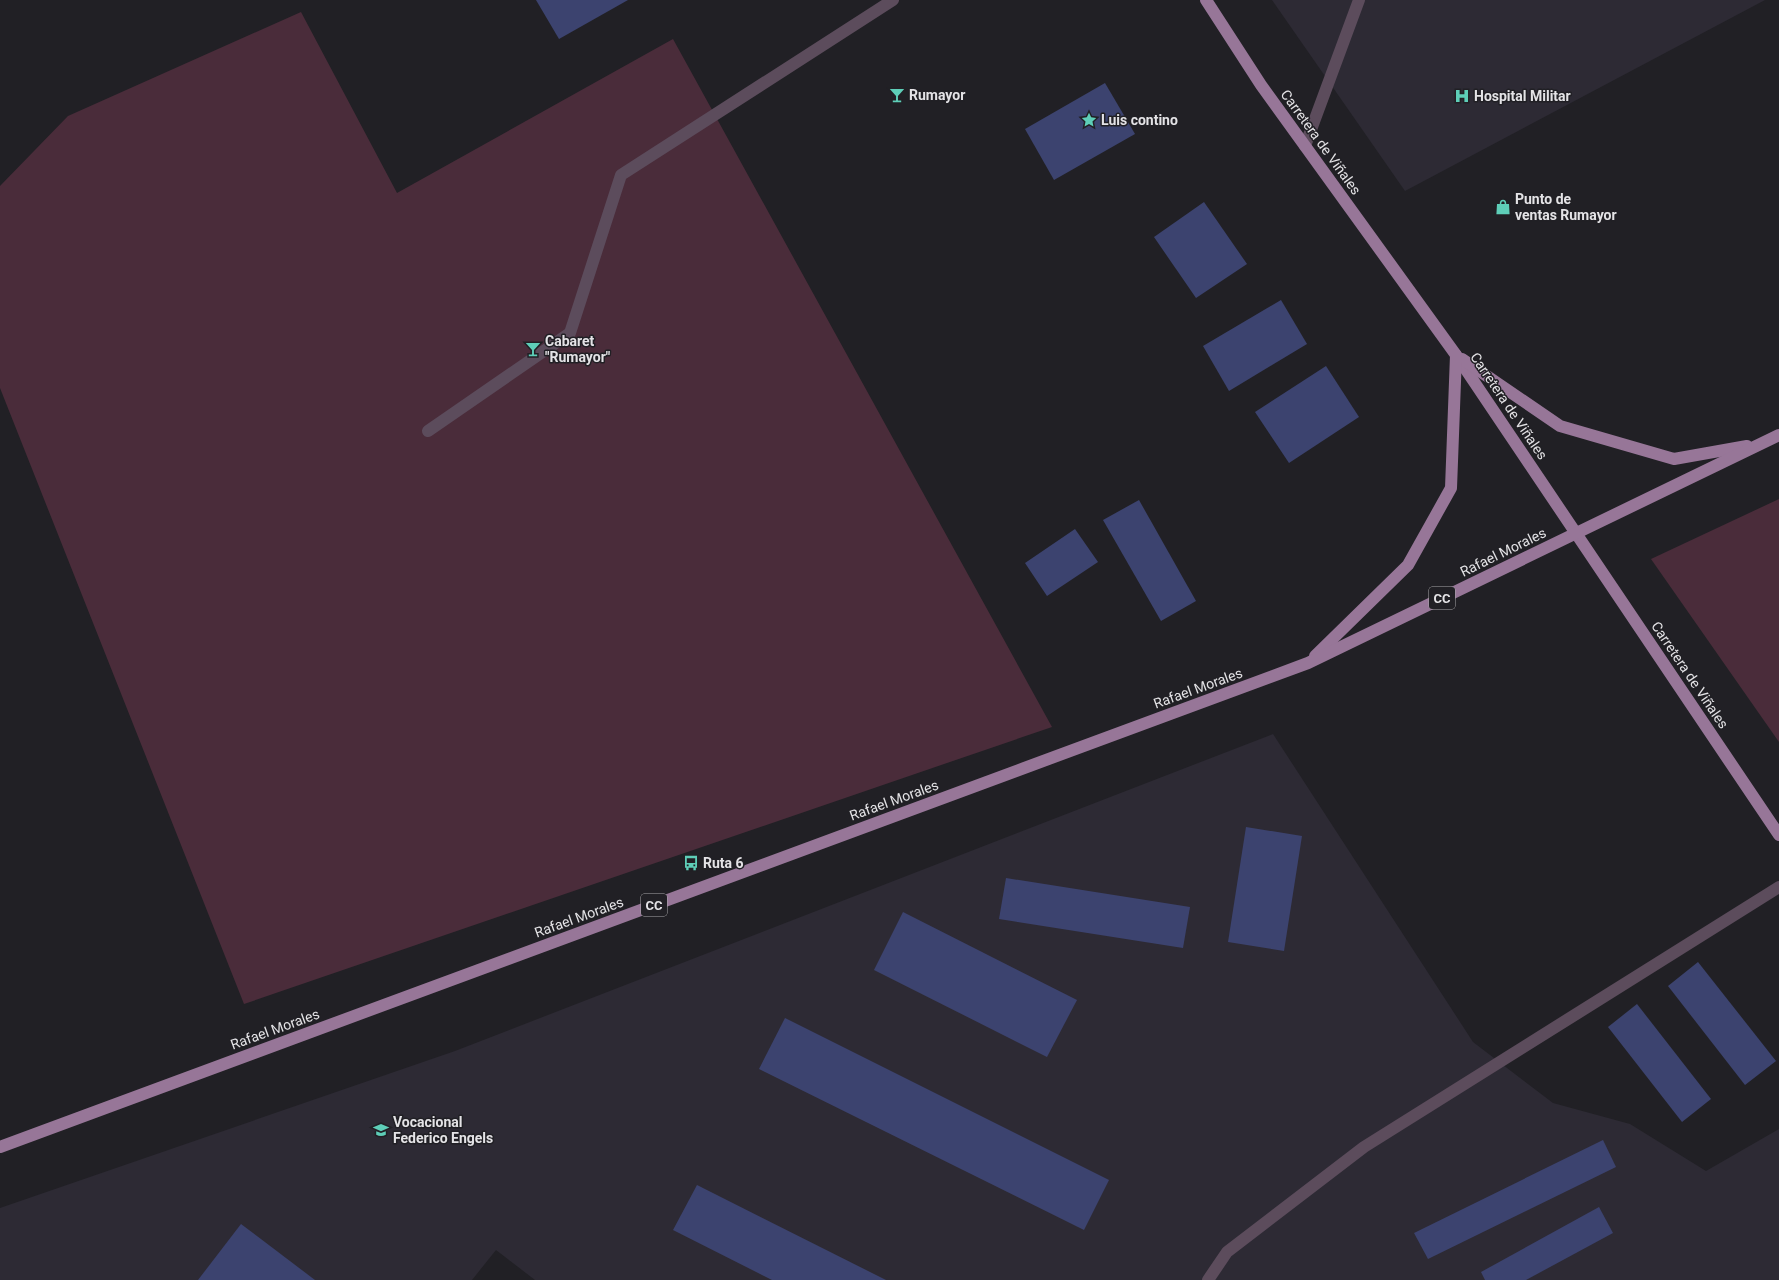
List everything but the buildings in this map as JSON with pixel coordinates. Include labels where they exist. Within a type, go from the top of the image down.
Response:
[{"type":"main road","name":"Carretera de Viñales","points":[[1206,0],[1261,85],[1456,355],[1779,835]]},
{"type":"main road","points":[[1456,355],[1560,426],[1674,459],[1762,443]]},
{"type":"main road","points":[[1308,663],[1408,565],[1451,488],[1456,355]]},
{"type":"main road","name":"Rafael Morales","points":[[0,1147],[1308,663],[1779,435]]},
{"type":"street","points":[[428,431],[570,333],[621,175],[893,0]]},
{"type":"street","points":[[1305,146],[1359,0]]},
{"type":"street","points":[[1208,1280],[1227,1252],[1364,1147],[1779,887]]},
{"type":"shaded area","name":"Hospital Militar","points":[[1272,0],[1765,0],[1405,191]]},
{"type":"shaded area","points":[[301,12],[397,193],[673,39],[1052,727],[244,1004],[0,388],[0,186],[68,116]]},
{"type":"shaded area","points":[[1779,499],[1779,742],[1651,559]]},
{"type":"shaded area","points":[[1273,734],[1473,1042],[1553,1103],[1630,1124],[1706,1171],[1779,1129],[1779,1280],[535,1280],[496,1250],[472,1280],[0,1280],[0,1208],[455,1051]]},
{"type":"place","name":"Rumayor","points":[[897,95]]},
{"type":"place","name":"Hospital Militar","points":[[1462,96]]},
{"type":"place","name":"Luis contino","points":[[1089,120]]},
{"type":"place","name":"Punto de ventas Rumayor","points":[[1503,207]]},
{"type":"place","name":"Cabaret \"Rumayor\"","points":[[533,349]]},
{"type":"place","name":"Ruta 6","points":[[691,863]]},
{"type":"place","name":"Vocacional Federico Engels","points":[[381,1130]]}]
